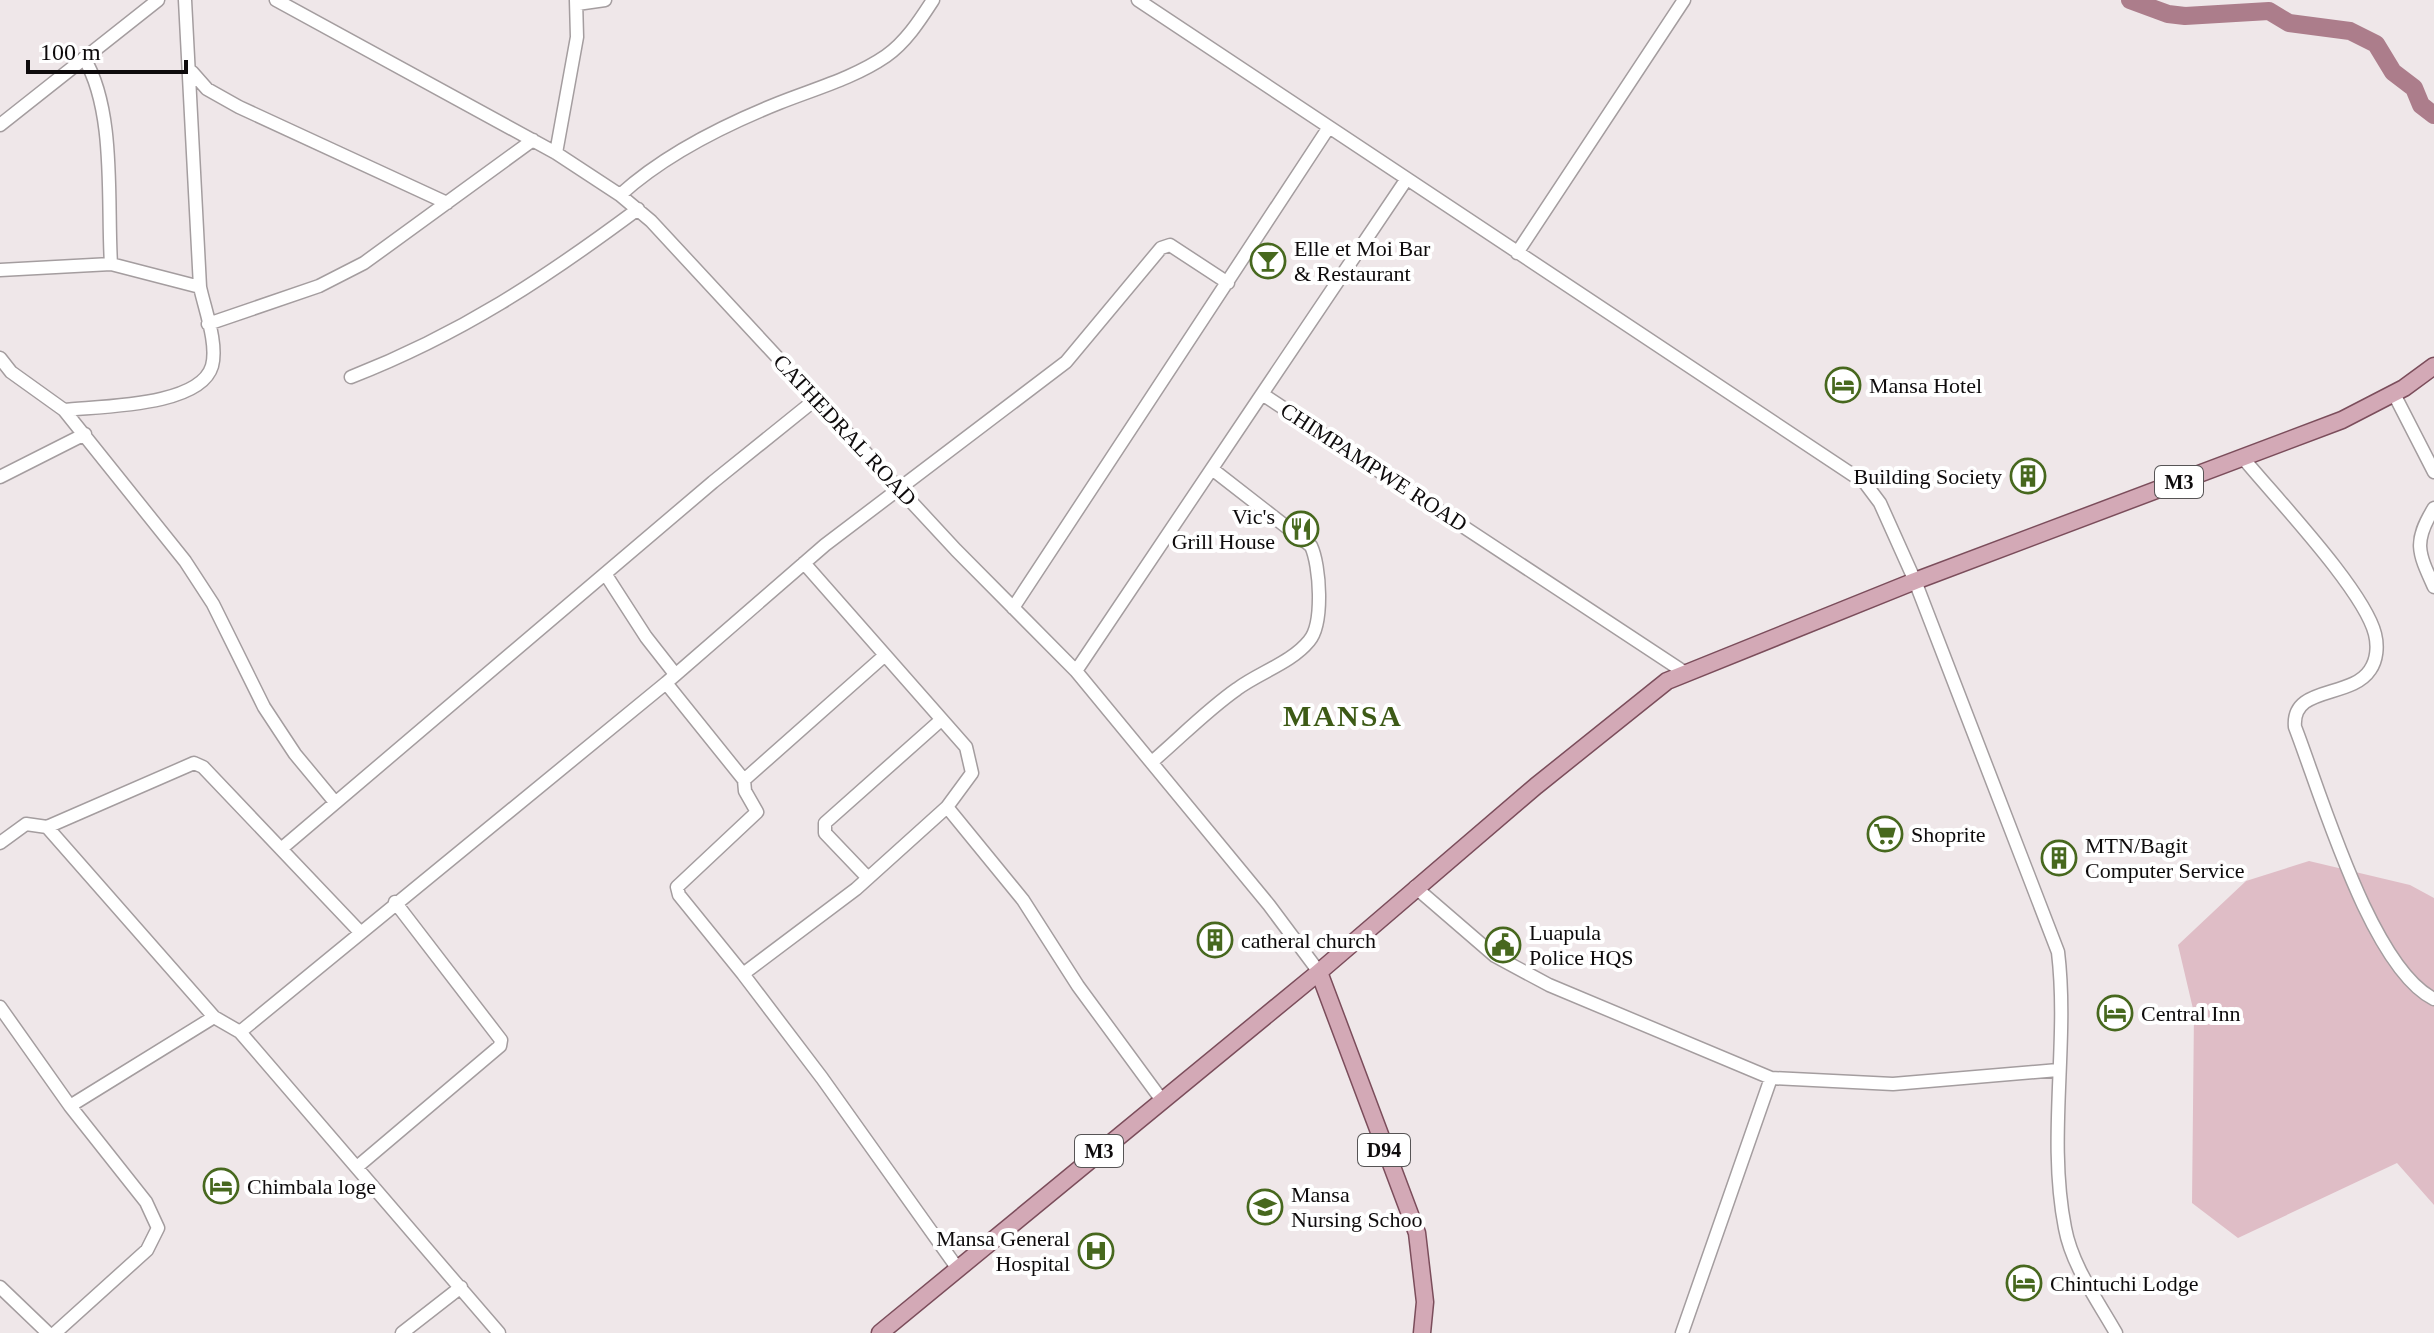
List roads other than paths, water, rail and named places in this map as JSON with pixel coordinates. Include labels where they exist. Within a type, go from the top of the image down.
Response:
[{"type":"main road","name":"M3","points":[[880,1333],[1319,972],[1415,887],[1649,693],[1684,672],[1915,581],[2342,420],[2394,394],[2434,366]]},
{"type":"main road","name":"D94","points":[[1319,972],[1417,1233],[1424,1290],[1422,1333]]},
{"type":"street","points":[[0,125],[158,0]]},
{"type":"street","points":[[64,410],[172,398],[207,375],[211,367],[208,324],[200,287],[192,72],[185,0]]},
{"type":"street","name":"CATHEDRAL ROAD","points":[[276,0],[556,153],[638,209],[670,239],[898,488],[1076,671],[1153,761],[1319,972]]},
{"type":"street","points":[[556,153],[575,51],[576,2],[605,0]]},
{"type":"street","points":[[620,195],[674,155],[775,104],[866,68],[888,55],[913,31],[933,0]]},
{"type":"street","points":[[1138,0],[1865,483],[1880,503],[1915,581],[2058,952],[2063,990],[2058,1070],[2065,1230],[2085,1278],[2116,1333]]},
{"type":"street","points":[[1517,253],[1684,0]]},
{"type":"street","points":[[84,58],[96,77],[105,112],[111,264]]},
{"type":"street","points":[[192,72],[207,89],[239,107],[447,203]]},
{"type":"street","points":[[1013,608],[1329,127]]},
{"type":"street","points":[[208,324],[319,286],[364,263],[533,140]]},
{"type":"street","points":[[1262,394],[1406,180]]},
{"type":"street","points":[[351,377],[408,355],[475,321],[638,209]]},
{"type":"street","points":[[240,1032],[670,678],[804,563],[1066,362],[1161,248],[1170,245],[1228,283]]},
{"type":"street","points":[[0,270],[111,264],[200,287]]},
{"type":"street","points":[[0,358],[11,372],[64,410],[185,561],[213,604],[264,707],[295,754],[334,801]]},
{"type":"street","name":"CHIMPAMPWE ROAD","points":[[1076,671],[1262,394],[1684,672]]},
{"type":"street","points":[[2394,394],[2434,472]]},
{"type":"street","points":[[281,849],[713,482],[816,399]]},
{"type":"street","points":[[0,477],[85,434]]},
{"type":"street","points":[[2243,458],[2348,586],[2376,636],[2376,656],[2369,671],[2354,684],[2300,703],[2294,713],[2295,727],[2367,914],[2396,964],[2415,987],[2434,999]]},
{"type":"street","points":[[1153,761],[1238,688],[1293,655],[1311,640],[1317,624],[1318,560],[1311,546],[1212,469]]},
{"type":"street","points":[[2434,508],[2420,530],[2418,545],[2434,587]]},
{"type":"street","points":[[743,974],[868,878],[947,807],[973,767],[966,747],[804,563]]},
{"type":"street","points":[[606,575],[670,678],[744,780],[745,791],[757,815],[677,887],[679,895],[822,1078],[958,1269]]},
{"type":"street","points":[[744,780],[884,656]]},
{"type":"street","points":[[868,878],[825,833],[825,823],[941,720]]},
{"type":"street","points":[[0,843],[26,824],[47,827],[194,763],[203,767],[359,931]]},
{"type":"street","points":[[947,807],[1023,900],[1078,986],[1161,1099]]},
{"type":"street","points":[[47,827],[214,1017],[240,1032],[499,1333]]},
{"type":"street","points":[[1415,887],[1495,956],[1549,985],[1771,1078],[1893,1084],[2058,1070]]},
{"type":"street","points":[[357,1167],[500,1046],[501,1040],[395,902]]},
{"type":"street","points":[[0,1007],[70,1106],[146,1202],[158,1228],[147,1250],[55,1333]]},
{"type":"street","points":[[70,1106],[214,1017]]},
{"type":"street","points":[[1682,1333],[1746,1142],[1771,1078]]},
{"type":"street","points":[[0,1287],[48,1333]]},
{"type":"street","points":[[402,1333],[461,1287]]},
{"type":"waterway","name":"MANSA","points":[[2130,0],[2168,14],[2185,16],[2269,11],[2289,23],[2350,31],[2376,44],[2393,72],[2414,88],[2421,105],[2434,115]]},
{"type":"place","name":"Elle et Moi Bar & Restaurant","points":[[1268,261]]},
{"type":"place","name":"Mansa Hotel","points":[[1843,385]]},
{"type":"place","name":"Building Society","points":[[2028,476]]},
{"type":"place","name":"Vic's Grill House","points":[[1301,529]]},
{"type":"place","name":"Shoprite","points":[[1885,834]]},
{"type":"place","name":"MTN/Bagit Computer Service","points":[[2059,858]]},
{"type":"place","name":"catheral church","points":[[1215,940]]},
{"type":"place","name":"Luapula Police HQS","points":[[1503,945]]},
{"type":"place","name":"Central Inn","points":[[2115,1013]]},
{"type":"place","name":"Chimbala loge","points":[[221,1186]]},
{"type":"place","name":"Mansa Nursing Schoo","points":[[1265,1207]]},
{"type":"place","name":"Mansa General Hospital","points":[[1096,1251]]},
{"type":"place","name":"Chintuchi Lodge","points":[[2024,1283]]},
{"type":"district","name":"MANSA","points":[[1343,715]]}]
